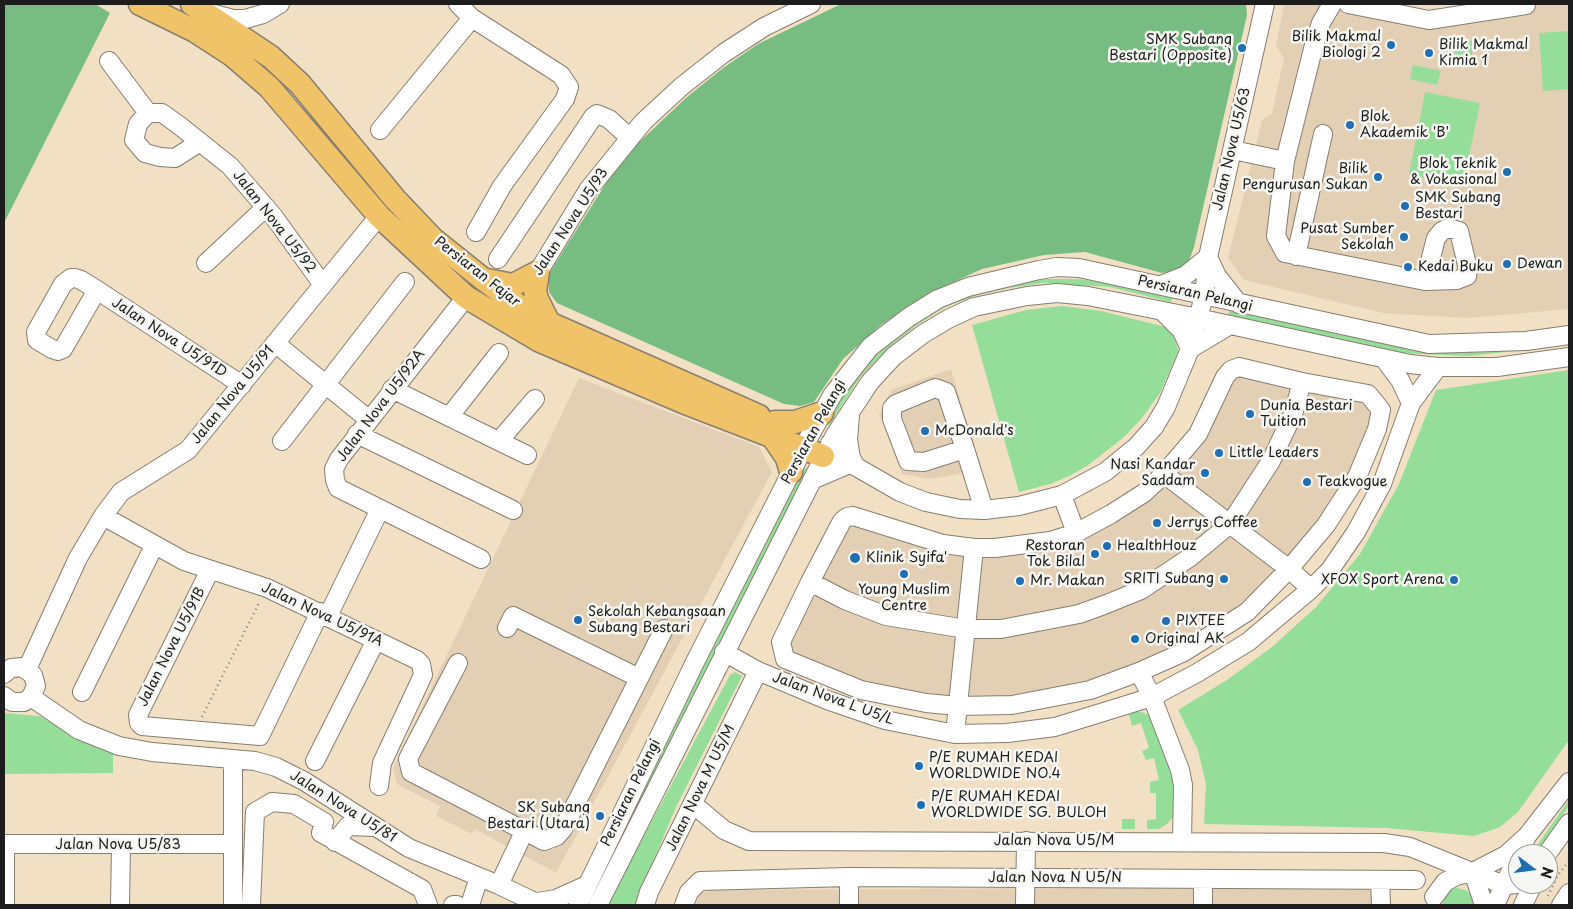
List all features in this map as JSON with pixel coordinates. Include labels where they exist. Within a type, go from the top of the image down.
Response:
[{"type":"main road","points":[[140,4],[195,31],[232,55],[269,87],[380,216],[466,297],[513,314],[540,341],[683,402],[773,429],[821,448]]},
{"type":"main road","name":"Persiaran Fajar","points":[[199,8],[271,56],[300,84],[433,240],[483,279],[513,314],[549,323],[773,429]]},
{"type":"main road","points":[[483,279],[512,285],[538,272]]},
{"type":"main road","points":[[538,272],[535,291],[549,323]]},
{"type":"main road","points":[[773,429],[822,413]]},
{"type":"main road","points":[[773,429],[792,472]]},
{"type":"street","points":[[199,8],[233,20],[263,14],[280,4]]},
{"type":"street","points":[[458,4],[472,18],[561,75],[566,80],[568,93],[502,186],[476,232]]},
{"type":"street","name":"Jalan Nova U5/63","points":[[821,448],[900,492],[926,502],[960,509],[984,510],[1019,506],[1062,495],[1106,472],[1136,447],[1154,427],[1166,407],[1190,349],[1204,296],[1208,257],[1266,4]]},
{"type":"street","points":[[1332,4],[1322,23],[1314,45],[1285,161],[1276,236],[1285,253],[1425,281]]},
{"type":"street","points":[[1348,4],[1429,20],[1526,5]]},
{"type":"street","name":"Jalan Nova U5/93","points":[[513,314],[588,190],[643,122],[682,86],[724,53],[802,5]]},
{"type":"street","points":[[263,14],[256,22],[254,30],[257,39],[271,56]]},
{"type":"street","points":[[380,130],[472,18]]},
{"type":"street","points":[[109,61],[148,113],[138,124],[134,140],[145,153],[175,158],[200,142]]},
{"type":"street","name":"Jalan Nova U5/92","points":[[148,113],[162,113],[230,166],[266,207],[323,285]]},
{"type":"street","points":[[498,259],[593,116],[600,114],[609,119],[630,138]]},
{"type":"street","points":[[1296,256],[1323,134]]},
{"type":"street","points":[[1233,150],[1285,161]]},
{"type":"street","points":[[206,263],[266,207]]},
{"type":"street","name":"Jalan Nova U5/91","points":[[27,669],[78,558],[103,516],[121,492],[188,450],[380,216]]},
{"type":"street","points":[[1161,285],[1186,274],[1208,257],[1217,276],[1239,304]]},
{"type":"street","name":"Persiaran Pelangi","points":[[598,905],[812,480],[821,448],[822,413],[846,374],[870,347],[916,312],[938,299],[968,287],[1057,267],[1079,268],[1428,344],[1526,341],[1569,335]]},
{"type":"street","points":[[282,441],[405,282]]},
{"type":"street","name":"Jalan Nova U5/91D","points":[[97,290],[242,385]]},
{"type":"street","name":"Persiaran Pelangi","points":[[578,905],[585,886],[792,472],[821,448],[870,382],[894,356],[923,334],[948,319],[974,307],[1027,296],[1057,293],[1088,296],[1162,310],[1385,360],[1438,367],[1497,367],[1569,357]]},
{"type":"street","name":"Jalan Nova U5/92A","points":[[466,297],[368,419],[338,459],[334,469],[338,488],[482,559]]},
{"type":"street","points":[[1162,310],[1182,331],[1190,349],[1230,325]]},
{"type":"street","points":[[275,343],[368,419]]},
{"type":"street","points":[[449,417],[499,353]]},
{"type":"street","points":[[1385,360],[1400,380],[1411,403]]},
{"type":"street","points":[[1239,367],[1302,382],[1368,394],[1381,410],[1377,429],[1357,477],[1326,525],[1289,569],[1247,612],[1184,652],[1139,672],[1090,690],[1012,705],[958,706],[926,703],[861,690],[786,659],[781,642],[842,521],[847,517],[853,516],[943,544],[974,548],[995,548],[1050,541],[1076,533],[1111,514],[1136,498],[1164,474],[1198,434],[1231,370],[1239,367]]},
{"type":"street","name":"Jalan Nova L U5/L","points":[[724,652],[758,671],[794,687],[885,720],[955,734],[1007,733],[1055,727],[1152,697],[1197,673],[1248,642],[1311,589],[1330,570],[1356,532],[1382,484],[1411,403],[1438,367]]},
{"type":"street","points":[[810,582],[845,600],[886,616],[966,629],[1001,629],[1079,614],[1141,590],[1189,558],[1230,524],[1271,461],[1293,414],[1302,382]]},
{"type":"street","points":[[965,449],[924,462],[908,461],[892,419],[892,408],[896,404],[935,388],[941,388],[946,392],[965,449],[984,510]]},
{"type":"street","points":[[392,389],[527,455]]},
{"type":"street","points":[[499,441],[535,399]]},
{"type":"street","points":[[850,411],[848,440],[851,458],[856,466]]},
{"type":"street","points":[[357,434],[513,510]]},
{"type":"street","points":[[812,480],[847,465],[856,466]]},
{"type":"street","points":[[1164,474],[1289,569],[1311,589]]},
{"type":"street","points":[[1062,495],[1076,533]]},
{"type":"street","points":[[324,614],[380,509]]},
{"type":"street","name":"Jalan Nova U5/91A","points":[[103,516],[154,546],[210,570],[267,588],[417,660],[423,669],[421,682],[382,763],[380,786]]},
{"type":"street","points":[[82,692],[154,546]]},
{"type":"street","points":[[955,734],[974,548]]},
{"type":"street","name":"Jalan Nova U5/91B","points":[[210,570],[138,715],[139,723],[142,726],[260,736],[324,614]]},
{"type":"street","points":[[506,628],[513,616],[639,678]]},
{"type":"street","points":[[458,663],[408,759],[408,767],[416,777],[544,841],[557,836],[564,830],[664,629]]},
{"type":"street","points":[[315,761],[376,640]]},
{"type":"street","points":[[4,674],[16,667],[27,669],[33,675],[36,682],[31,697],[16,703],[4,696]]},
{"type":"street","name":"Jalan Nova M U5/M","points":[[645,905],[758,671]]},
{"type":"street","points":[[1139,672],[1152,697],[1180,770],[1183,785],[1182,842]]},
{"type":"street","name":"Jalan Nova U5/81","points":[[31,697],[79,730],[119,746],[152,752],[255,761],[276,767],[337,802],[409,848],[540,904]]},
{"type":"street","points":[[232,905],[233,759]]},
{"type":"street","points":[[1433,901],[1445,882],[1456,876],[1473,872],[1506,855],[1527,836],[1569,782]]},
{"type":"street","points":[[251,905],[255,812],[272,802],[283,802],[294,804],[324,822]]},
{"type":"street","points":[[337,802],[324,822],[321,833],[422,889],[428,905]]},
{"type":"street","name":"Jalan Nova U5/M","points":[[693,804],[724,830],[749,841],[1384,843],[1410,847],[1473,872],[1508,883]]},
{"type":"street","points":[[1554,844],[1569,823]]},
{"type":"street","points":[[335,842],[348,826],[374,827]]},
{"type":"street","points":[[499,885],[524,832]]},
{"type":"street","points":[[1523,844],[1527,836]]},
{"type":"street","points":[[1025,905],[1026,841]]},
{"type":"street","points":[[5,844],[5,905]]},
{"type":"street","name":"Jalan Nova U5/83","points":[[5,844],[121,846],[233,844]]},
{"type":"street","points":[[120,905],[121,846]]},
{"type":"street","points":[[1426,854],[1435,871],[1433,901]]},
{"type":"street","points":[[1473,872],[1484,905]]},
{"type":"street","points":[[470,905],[479,877]]},
{"type":"street","points":[[849,877],[849,905]]},
{"type":"street","name":"Jalan Nova N U5/N","points":[[684,905],[694,884],[700,880],[849,877],[1416,880]]},
{"type":"street","points":[[1203,879],[1203,905]]},
{"type":"street","points":[[1380,880],[1380,905]]},
{"type":"street","points":[[540,904],[585,886]]},
{"type":"street","points":[[1495,905],[1508,888]]},
{"type":"street","points":[[1553,903],[1569,893]]},
{"type":"path","points":[[194,731],[267,588]]},
{"type":"path","points":[[1553,903],[1558,875],[1569,861]]},
{"type":"shaded area","name":"SMK Subang Bestari","points":[[1284,4],[1377,4],[1429,12],[1486,4],[1569,4],[1569,309],[1467,318],[1383,313],[1244,280],[1228,258],[1262,120],[1272,113],[1284,58],[1276,46]]},
{"type":"shaded area","points":[[951,369],[981,470],[930,479],[902,474],[879,414],[891,390]]},
{"type":"shaded area","points":[[1236,375],[1362,401],[1372,411],[1369,428],[1348,480],[1310,532],[1268,580],[1235,611],[1180,645],[1089,683],[1011,696],[944,696],[862,682],[793,655],[790,643],[850,523],[952,553],[1115,520]]},
{"type":"shaded area","name":"Sekolah Kebangsaan Subang Bestari","points":[[579,378],[759,447],[772,472],[556,873],[475,829],[472,834],[436,816],[440,806],[397,784],[393,768]]},
{"type":"shaded area","points":[[1372,888],[1372,905],[695,905],[700,893],[714,890]]},
{"type":"green space","points":[[4,4],[95,4],[110,13],[4,223]]},
{"type":"green space","points":[[841,4],[1246,4],[1247,15],[1194,247],[1189,261],[1176,271],[1162,273],[1085,252],[1044,255],[982,269],[934,291],[881,325],[843,359],[814,402],[800,406],[784,404],[557,303],[549,292],[548,275],[610,177],[633,148],[687,97],[723,68],[758,44]]},
{"type":"green space","points":[[1569,31],[1569,89],[1543,91],[1539,33]]},
{"type":"green space","points":[[1458,38],[1475,42],[1470,60],[1454,56]]},
{"type":"green space","points":[[1413,65],[1441,71],[1437,85],[1410,79]]},
{"type":"green space","points":[[1425,92],[1480,103],[1463,186],[1409,175]]},
{"type":"green space","points":[[1043,279],[1077,279],[1111,283],[1172,296],[1172,300],[1170,302],[1110,287],[1043,283],[977,295],[945,307],[914,327],[886,350],[861,376],[829,425],[824,423],[840,396],[857,374],[882,347],[911,323],[944,304],[1008,283]]},
{"type":"green space","points":[[1062,306],[1101,311],[1166,327],[1175,336],[1178,352],[1160,393],[1142,418],[1124,437],[1087,466],[1069,476],[1050,484],[1019,492],[972,325],[1026,310]]},
{"type":"green space","points":[[1230,309],[1398,347],[1431,350],[1569,340],[1569,345],[1469,356],[1396,353],[1228,315]]},
{"type":"green space","name":"XFOX Sport Arena","points":[[1569,370],[1569,740],[1518,812],[1500,827],[1474,836],[1386,828],[1204,824],[1206,784],[1198,750],[1178,710],[1227,680],[1272,647],[1316,607],[1360,554],[1399,484],[1436,390]]},
{"type":"green space","points":[[803,467],[807,469],[607,869],[603,866]]},
{"type":"green space","points":[[735,672],[742,676],[676,807],[635,905],[607,905],[730,675]]},
{"type":"green space","points":[[1138,711],[1149,715],[1155,723],[1174,771],[1175,815],[1167,824],[1159,829],[1147,829],[1147,820],[1156,819],[1156,793],[1150,793],[1150,782],[1159,780],[1154,758],[1146,760],[1142,751],[1149,748],[1141,723],[1132,726],[1129,714]]},
{"type":"green space","points":[[4,713],[39,716],[113,753],[113,773],[4,774]]},
{"type":"green space","points":[[1569,800],[1569,806],[1542,844],[1538,844]]},
{"type":"green space","points":[[1122,819],[1135,819],[1135,829],[1122,829]]},
{"type":"green space","points":[[1454,887],[1468,891],[1477,905],[1443,905],[1444,898]]},
{"type":"place","name":"Bilik Makmal Biologi 2","points":[[1391,45]]},
{"type":"place","name":"SMK Subang Bestari (Opposite)","points":[[1242,48]]},
{"type":"place","name":"Bilik Makmal Kimia 1","points":[[1429,53]]},
{"type":"place","name":"Blok Akademik 'B'","points":[[1350,125]]},
{"type":"place","name":"Blok Teknik & Vokasional","points":[[1507,172]]},
{"type":"place","name":"Bilik Pengurusan Sukan","points":[[1378,177]]},
{"type":"place","name":"SMK Subang Bestari","points":[[1405,206]]},
{"type":"place","name":"Pusat Sumber Sekolah","points":[[1404,237]]},
{"type":"place","name":"Dewan","points":[[1507,264]]},
{"type":"place","name":"Kedai Buku","points":[[1408,267]]},
{"type":"place","name":"Dunia Bestari Tuition","points":[[1250,414]]},
{"type":"place","name":"McDonald's","points":[[925,431]]},
{"type":"place","name":"Little Leaders","points":[[1219,453]]},
{"type":"place","name":"Nasi Kandar Saddam","points":[[1205,473]]},
{"type":"place","name":"Teakvogue","points":[[1307,482]]},
{"type":"place","name":"Jerrys Coffee","points":[[1157,523]]},
{"type":"place","name":"HealthHouz","points":[[1107,546]]},
{"type":"place","name":"Restoran Tok Bilal","points":[[1095,554]]},
{"type":"place","name":"Klinik Syifa'","points":[[855,558]]},
{"type":"place","name":"Young Muslim Centre","points":[[904,574]]},
{"type":"place","name":"SRITI Subang","points":[[1224,579]]},
{"type":"place","name":"XFOX Sport Arena","points":[[1454,580]]},
{"type":"place","name":"Mr. Makan","points":[[1020,581]]},
{"type":"place","name":"Sekolah Kebangsaan Subang Bestari","points":[[578,620]]},
{"type":"place","name":"PIXTEE","points":[[1166,621]]},
{"type":"place","name":"Original AK","points":[[1135,639]]},
{"type":"place","name":"P/E RUMAH KEDAI WORLDWIDE NO.4","points":[[919,766]]},
{"type":"place","name":"P/E RUMAH KEDAI WORLDWIDE SG. BULOH","points":[[921,805]]},
{"type":"place","name":"SK Subang Bestari (Utara)","points":[[600,816]]}]
